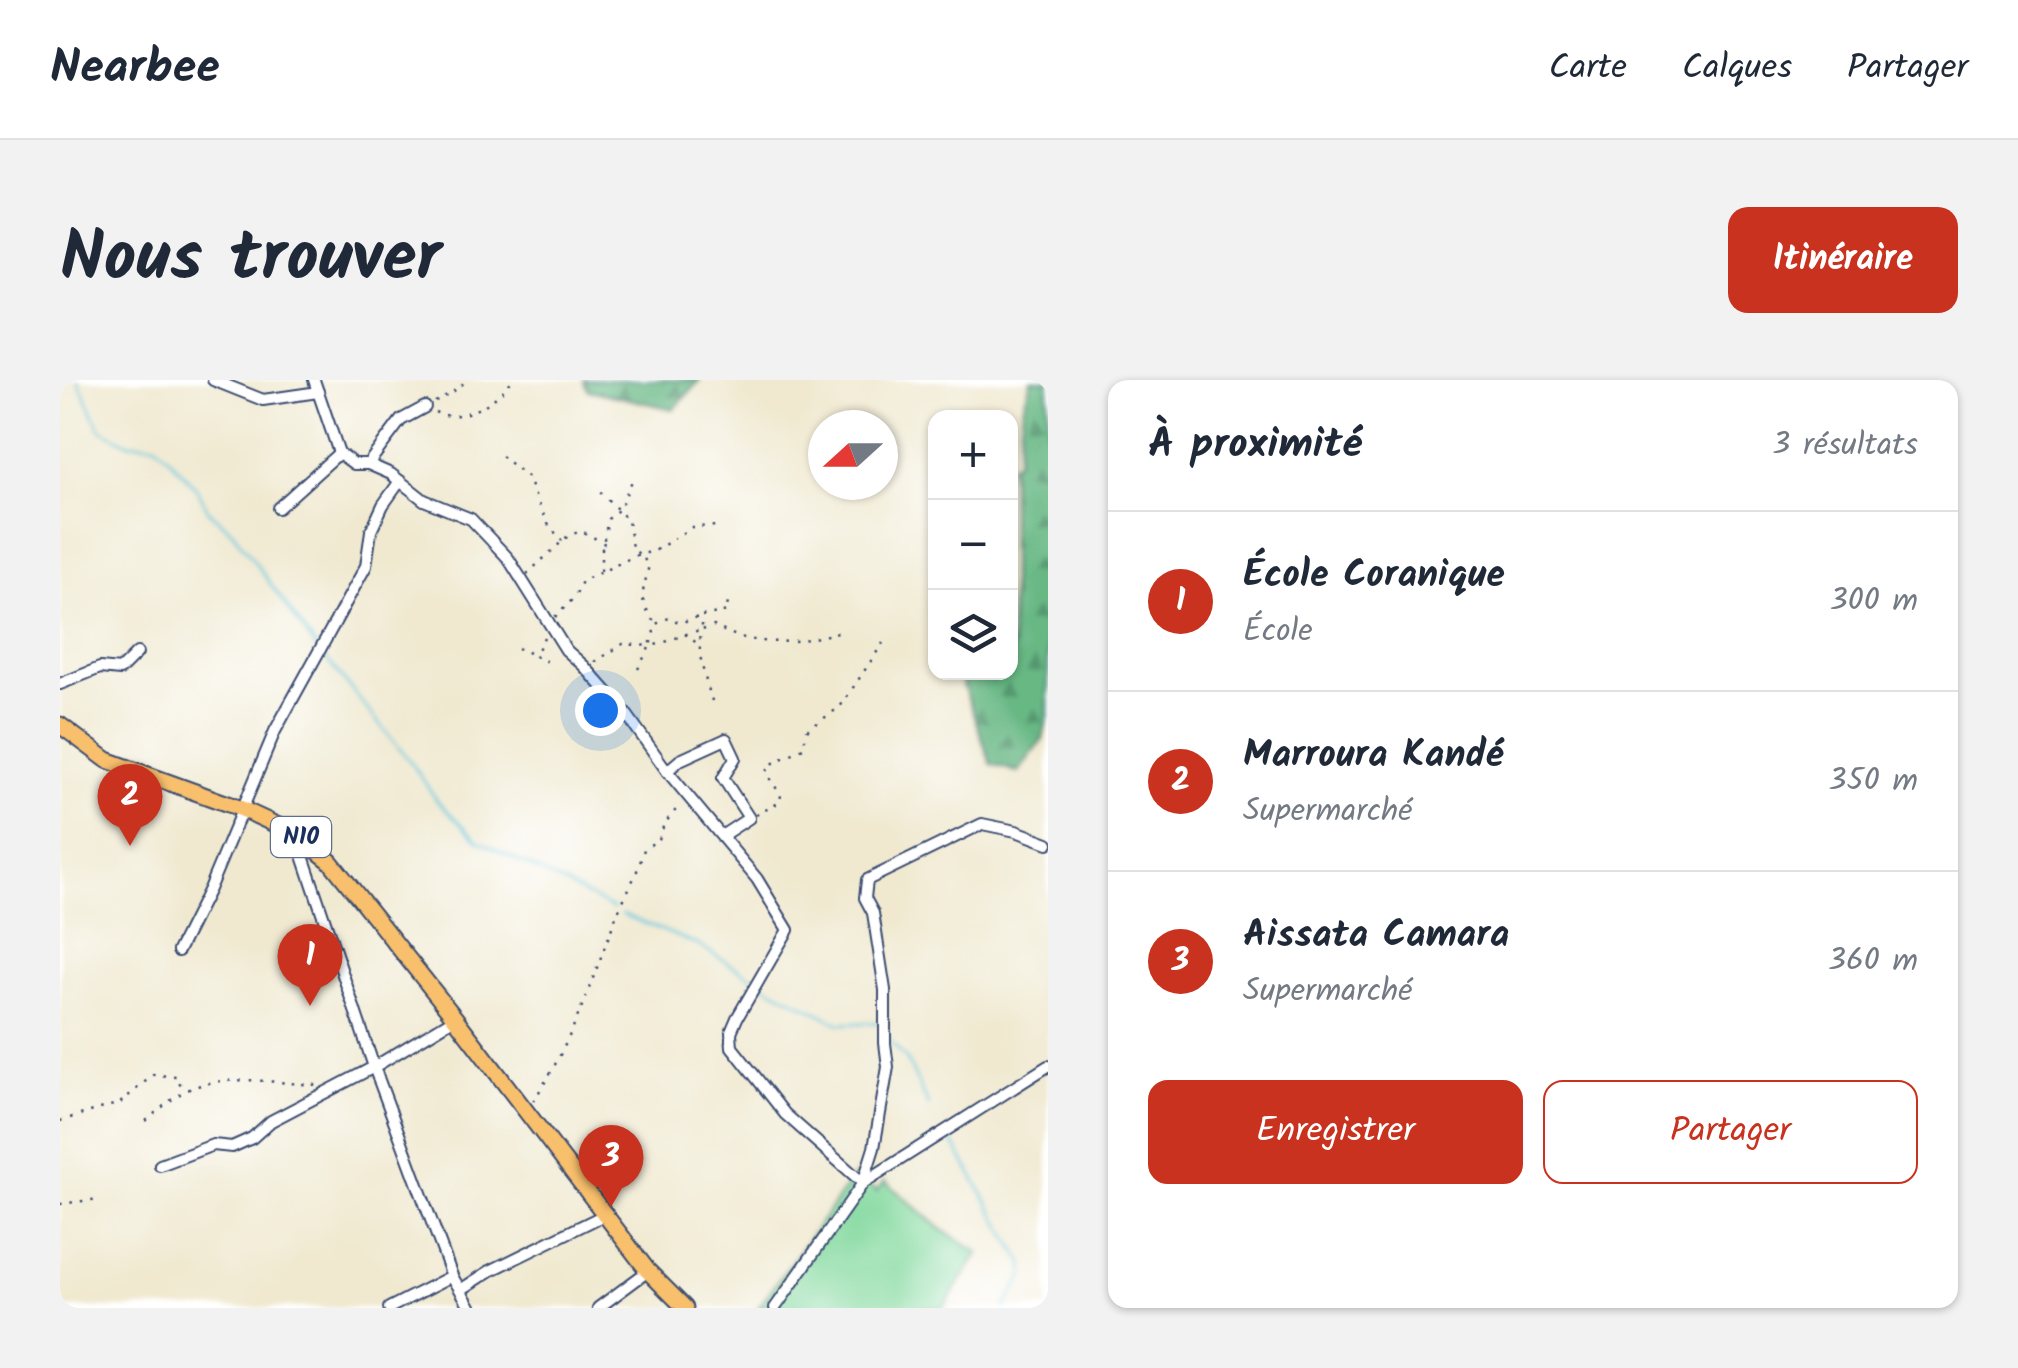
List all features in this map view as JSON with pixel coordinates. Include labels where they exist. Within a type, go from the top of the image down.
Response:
[{"type":"main road","name":"N10","points":[[60,726],[106,760],[242,810],[314,846],[345,878],[648,1271],[685,1308]]},
{"type":"street","points":[[314,380],[339,453],[354,464],[368,464],[400,481],[424,500],[471,519],[508,558],[566,650],[625,712],[667,771],[758,879],[788,930],[731,1032],[732,1047],[785,1114],[863,1183]]},
{"type":"street","points":[[217,381],[262,400],[318,392]]},
{"type":"street","points":[[368,464],[401,420],[425,407]]},
{"type":"street","points":[[278,508],[339,453]]},
{"type":"street","points":[[178,951],[275,731],[366,566],[371,531],[400,481]]},
{"type":"street","points":[[60,684],[100,668],[120,670],[137,653]]},
{"type":"street","points":[[667,771],[680,760],[726,739],[736,758],[723,778],[749,818],[723,835]]},
{"type":"street","points":[[775,1308],[863,1183],[874,1148],[888,1067],[884,1043],[885,990],[872,913],[865,898],[866,880],[982,824],[1048,843]]},
{"type":"street","points":[[296,834],[374,1067],[452,1276],[471,1308]]},
{"type":"street","points":[[160,1166],[214,1146],[232,1146],[252,1138],[270,1121],[374,1067],[455,1018]]},
{"type":"street","points":[[863,1183],[1048,1066]]},
{"type":"street","points":[[462,1288],[490,1270],[606,1214]]},
{"type":"street","points":[[598,1308],[648,1271]]},
{"type":"street","points":[[389,1308],[452,1276]]},
{"type":"path","points":[[425,407],[460,388],[466,380]]},
{"type":"path","points":[[425,407],[445,416],[470,414],[507,388],[512,380]]},
{"type":"path","points":[[501,456],[526,476],[548,524],[562,541]]},
{"type":"path","points":[[601,572],[608,520],[619,510],[633,479]]},
{"type":"path","points":[[600,492],[628,520],[632,548],[650,568],[643,600],[656,624],[638,669]]},
{"type":"path","points":[[535,656],[550,623],[575,596],[582,581],[639,554],[652,552],[692,527],[722,526]]},
{"type":"path","points":[[522,578],[562,541],[582,531],[605,544]]},
{"type":"path","points":[[656,624],[671,617],[680,623],[728,610],[728,596]]},
{"type":"path","points":[[702,616],[700,646],[712,701]]},
{"type":"path","points":[[584,666],[623,644],[650,646],[714,626],[734,638],[804,642],[838,632]]},
{"type":"path","points":[[684,633],[700,646]]},
{"type":"path","points":[[749,818],[780,802],[781,795],[766,773],[768,766],[803,748],[808,730],[840,707],[883,643]]},
{"type":"path","points":[[517,648],[548,662]]},
{"type":"path","points":[[527,1111],[574,1026],[617,914],[634,884],[644,849],[659,839],[664,824],[679,804],[698,808]]},
{"type":"path","points":[[60,1121],[120,1103],[153,1074],[177,1076],[184,1092]]},
{"type":"path","points":[[146,1121],[184,1092],[246,1079],[322,1085]]},
{"type":"path","points":[[60,1204],[99,1199]]},
{"type":"green space","points":[[583,380],[700,380],[674,409],[588,390]]},
{"type":"green space","points":[[1031,380],[1048,380],[1048,714],[1043,739],[1018,772],[991,764],[961,680],[1018,680],[1018,451]]},
{"type":"green space","points":[[856,1174],[877,1191],[885,1181],[941,1229],[979,1253],[943,1308],[758,1308]]},
{"type":"waterway","points":[[78,380],[100,429],[127,443],[156,444],[198,490],[208,510],[232,531],[316,647]]},
{"type":"waterway","points":[[323,655],[413,765],[438,802],[479,841],[614,909]]},
{"type":"waterway","points":[[622,914],[698,945],[752,977]]},
{"type":"waterway","points":[[765,985],[840,1024],[880,1022]]},
{"type":"waterway","points":[[888,1039],[907,1060],[929,1106]]},
{"type":"waterway","points":[[947,1132],[1023,1263],[1025,1274],[1005,1308]]},
{"type":"place","name":"Marroura Kandé","points":[[130,846]]},
{"type":"place","name":"École Coranique","points":[[310,1006]]},
{"type":"place","name":"Aissata Camara","points":[[611,1207]]}]
